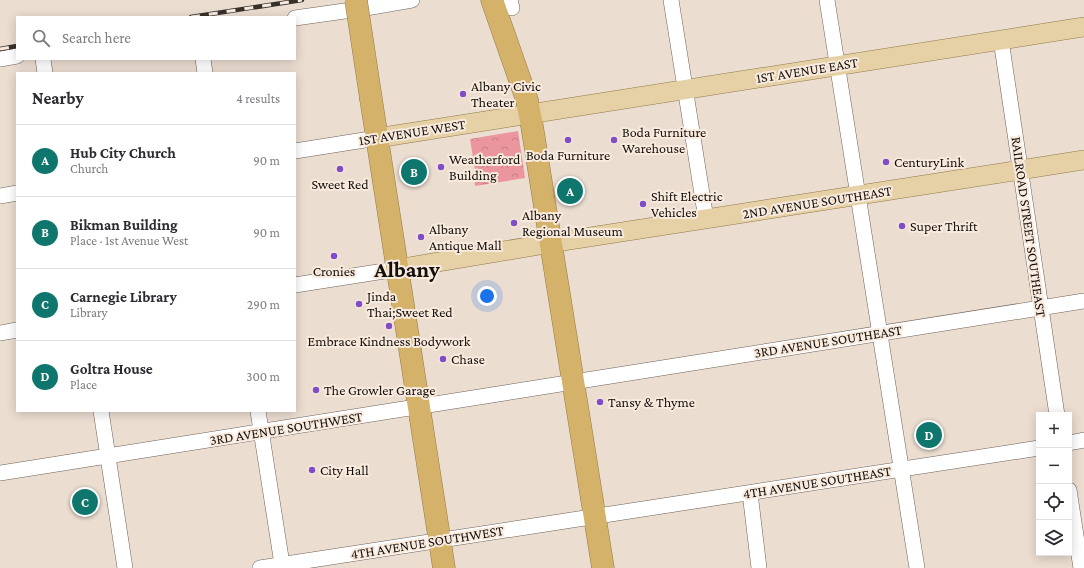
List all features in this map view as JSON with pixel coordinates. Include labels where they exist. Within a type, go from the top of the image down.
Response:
[{"type":"highway","points":[[356,0],[444,568]]},
{"type":"highway","points":[[492,0],[509,45],[530,114],[603,568]]},
{"type":"main road","name":"1ST AVENUE EAST","points":[[530,114],[1084,27]]},
{"type":"main road","name":"1ST AVENUE WEST","points":[[377,138],[530,114]]},
{"type":"main road","name":"2ND AVENUE SOUTHEAST","points":[[397,269],[551,243],[1084,160]]},
{"type":"street","points":[[296,18],[412,0]]},
{"type":"street","points":[[671,0],[684,90],[706,219]]},
{"type":"street","points":[[827,0],[917,568]]},
{"type":"street","name":"RAILROAD STREET SOUTHEAST","points":[[1001,40],[1022,169],[1040,307],[1057,412]]},
{"type":"street","points":[[0,59],[16,56]]},
{"type":"street","points":[[43,60],[46,72]]},
{"type":"street","points":[[203,60],[205,72]]},
{"type":"street","name":"1ST AVENUE WEST","points":[[296,150],[377,138]]},
{"type":"street","points":[[0,196],[16,193]]},
{"type":"street","points":[[296,285],[397,269]]},
{"type":"street","name":"3RD AVENUE SOUTHEAST","points":[[572,382],[1084,301]]},
{"type":"street","points":[[0,333],[16,330]]},
{"type":"street","name":"3RD AVENUE SOUTHWEST","points":[[0,473],[572,382]]},
{"type":"street","points":[[102,412],[125,568]]},
{"type":"street","points":[[258,412],[282,564]]},
{"type":"street","points":[[1072,442],[1084,440]]},
{"type":"street","name":"4TH AVENUE SOUTHEAST","points":[[594,516],[1036,448]]},
{"type":"street","points":[[750,493],[759,568]]},
{"type":"street","points":[[1072,510],[1081,568]]},
{"type":"street","name":"4TH AVENUE SOUTHWEST","points":[[260,568],[594,516]]},
{"type":"green space","points":[[518,131],[525,178],[475,186],[474,176],[476,176],[470,139]]},
{"type":"railway","points":[[198,16],[302,0]]},
{"type":"railway","points":[[0,49],[16,46]]},
{"type":"place","name":"Albany Civic Theater","points":[[463,94]]},
{"type":"place","name":"Boda Furniture","points":[[568,140]]},
{"type":"place","name":"Boda Furniture Warehouse","points":[[614,140]]},
{"type":"place","name":"CenturyLink","points":[[886,162]]},
{"type":"place","name":"Weatherford Building","points":[[441,167]]},
{"type":"place","name":"Sweet Red","points":[[340,169]]},
{"type":"place","name":"Bikman Building","points":[[414,172]]},
{"type":"place","name":"Hub City Church","points":[[570,191]]},
{"type":"place","name":"Shift Electric Vehicles","points":[[643,204]]},
{"type":"place","name":"Albany Regional Museum","points":[[514,223]]},
{"type":"place","name":"Super Thrift","points":[[902,226]]},
{"type":"place","name":"Albany Antique Mall","points":[[421,237]]},
{"type":"place","name":"Cronies","points":[[334,256]]},
{"type":"place","name":"Jinda Thai;Sweet Red","points":[[359,304]]},
{"type":"place","name":"Embrace Kindness Bodywork","points":[[389,326]]},
{"type":"place","name":"Chase","points":[[443,359]]},
{"type":"place","name":"The Growler Garage","points":[[316,390]]},
{"type":"place","name":"Tansy & Thyme","points":[[600,402]]},
{"type":"place","name":"Goltra House","points":[[929,435]]},
{"type":"place","name":"City Hall","points":[[312,470]]},
{"type":"place","name":"Carnegie Library","points":[[85,502]]},
{"type":"district","name":"Albany","points":[[407,269]]}]
